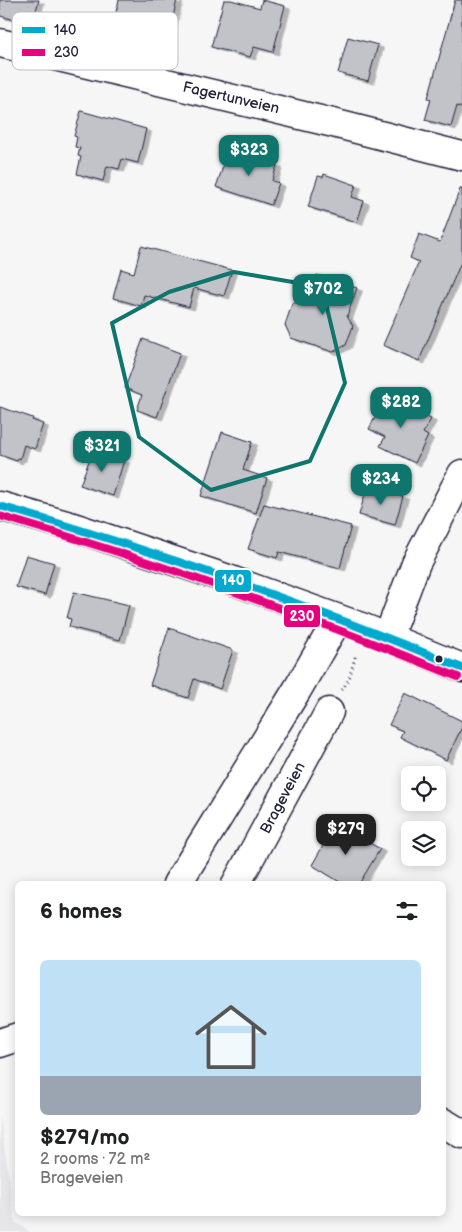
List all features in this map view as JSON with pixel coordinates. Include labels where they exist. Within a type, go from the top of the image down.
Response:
[{"type":"street","name":"Fagertunveien","points":[[113,70],[462,156]]},
{"type":"street","points":[[376,632],[416,564],[462,474]]},
{"type":"street","points":[[0,506],[99,536],[376,632],[462,668]]},
{"type":"street","points":[[179,881],[278,722],[338,619]]},
{"type":"street","name":"Brageveien","points":[[238,881],[329,712]]},
{"type":"street","points":[[0,1043],[15,1038]]},
{"type":"street","points":[[446,1124],[462,1134]]},
{"type":"path","points":[[329,712],[376,632]]},
{"type":"highlighted area","points":[[234,272],[322,287],[345,383],[310,461],[211,490],[139,437],[112,323],[169,292]]},
{"type":"shaded area","points":[[0,1116],[15,1222],[31,1232],[0,1232]]},
{"type":"building","points":[[0,0],[39,0],[36,12],[12,12],[12,19],[0,16]]},
{"type":"building","points":[[119,0],[177,0],[174,12],[116,12]]},
{"type":"building","points":[[224,0],[231,0],[260,8],[262,0],[285,6],[273,52],[254,47],[250,57],[211,47]]},
{"type":"building","points":[[455,0],[462,0],[462,108],[457,106],[451,127],[425,120],[431,99],[428,98]]},
{"type":"building","points":[[348,37],[378,45],[368,81],[338,73]]},
{"type":"building","points":[[81,111],[146,129],[138,163],[122,159],[119,169],[107,166],[103,181],[77,174],[81,157],[78,156],[80,148],[75,147],[77,137],[74,136]]},
{"type":"building","points":[[229,149],[277,165],[272,181],[279,183],[271,205],[216,187]]},
{"type":"building","points":[[324,174],[356,185],[352,197],[364,201],[357,222],[308,207],[318,176],[323,177]]},
{"type":"building","points":[[460,189],[462,189],[462,260],[419,361],[383,345],[419,262],[410,258],[419,234],[440,242]]},
{"type":"building","points":[[141,246],[232,270],[224,296],[194,288],[189,307],[144,295],[141,306],[113,298],[121,269],[134,273]]},
{"type":"building","points":[[317,275],[357,288],[347,316],[353,326],[346,345],[333,352],[291,338],[285,325],[292,304],[310,296]]},
{"type":"building","points":[[143,339],[180,353],[157,417],[137,410],[142,395],[125,388]]},
{"type":"building","points":[[386,396],[431,419],[423,433],[428,436],[415,463],[380,446],[385,437],[369,429]]},
{"type":"building","points":[[0,407],[33,418],[32,420],[43,424],[35,449],[24,445],[20,459],[18,458],[17,461],[0,455]]},
{"type":"building","points":[[222,432],[252,442],[243,470],[267,478],[256,513],[201,496]]},
{"type":"building","points":[[93,450],[124,460],[113,496],[80,485]]},
{"type":"building","points":[[367,487],[403,496],[395,525],[359,515]]},
{"type":"building","points":[[264,504],[351,526],[340,568],[279,552],[277,558],[248,549]]},
{"type":"building","points":[[26,555],[54,563],[45,595],[16,587]]},
{"type":"building","points":[[74,592],[129,605],[120,640],[69,627],[71,619],[67,618]]},
{"type":"building","points":[[169,628],[233,650],[220,689],[194,679],[188,698],[150,685]]},
{"type":"building","points":[[405,693],[462,721],[462,727],[446,760],[400,737],[403,731],[389,725]]},
{"type":"building","points":[[336,823],[380,849],[361,881],[338,881],[312,865]]},
{"type":"transit line","name":"140","points":[[0,506],[59,523],[291,601],[462,668]]},
{"type":"transit line","name":"230","points":[[0,516],[58,533],[231,590],[345,632],[458,677]]}]
